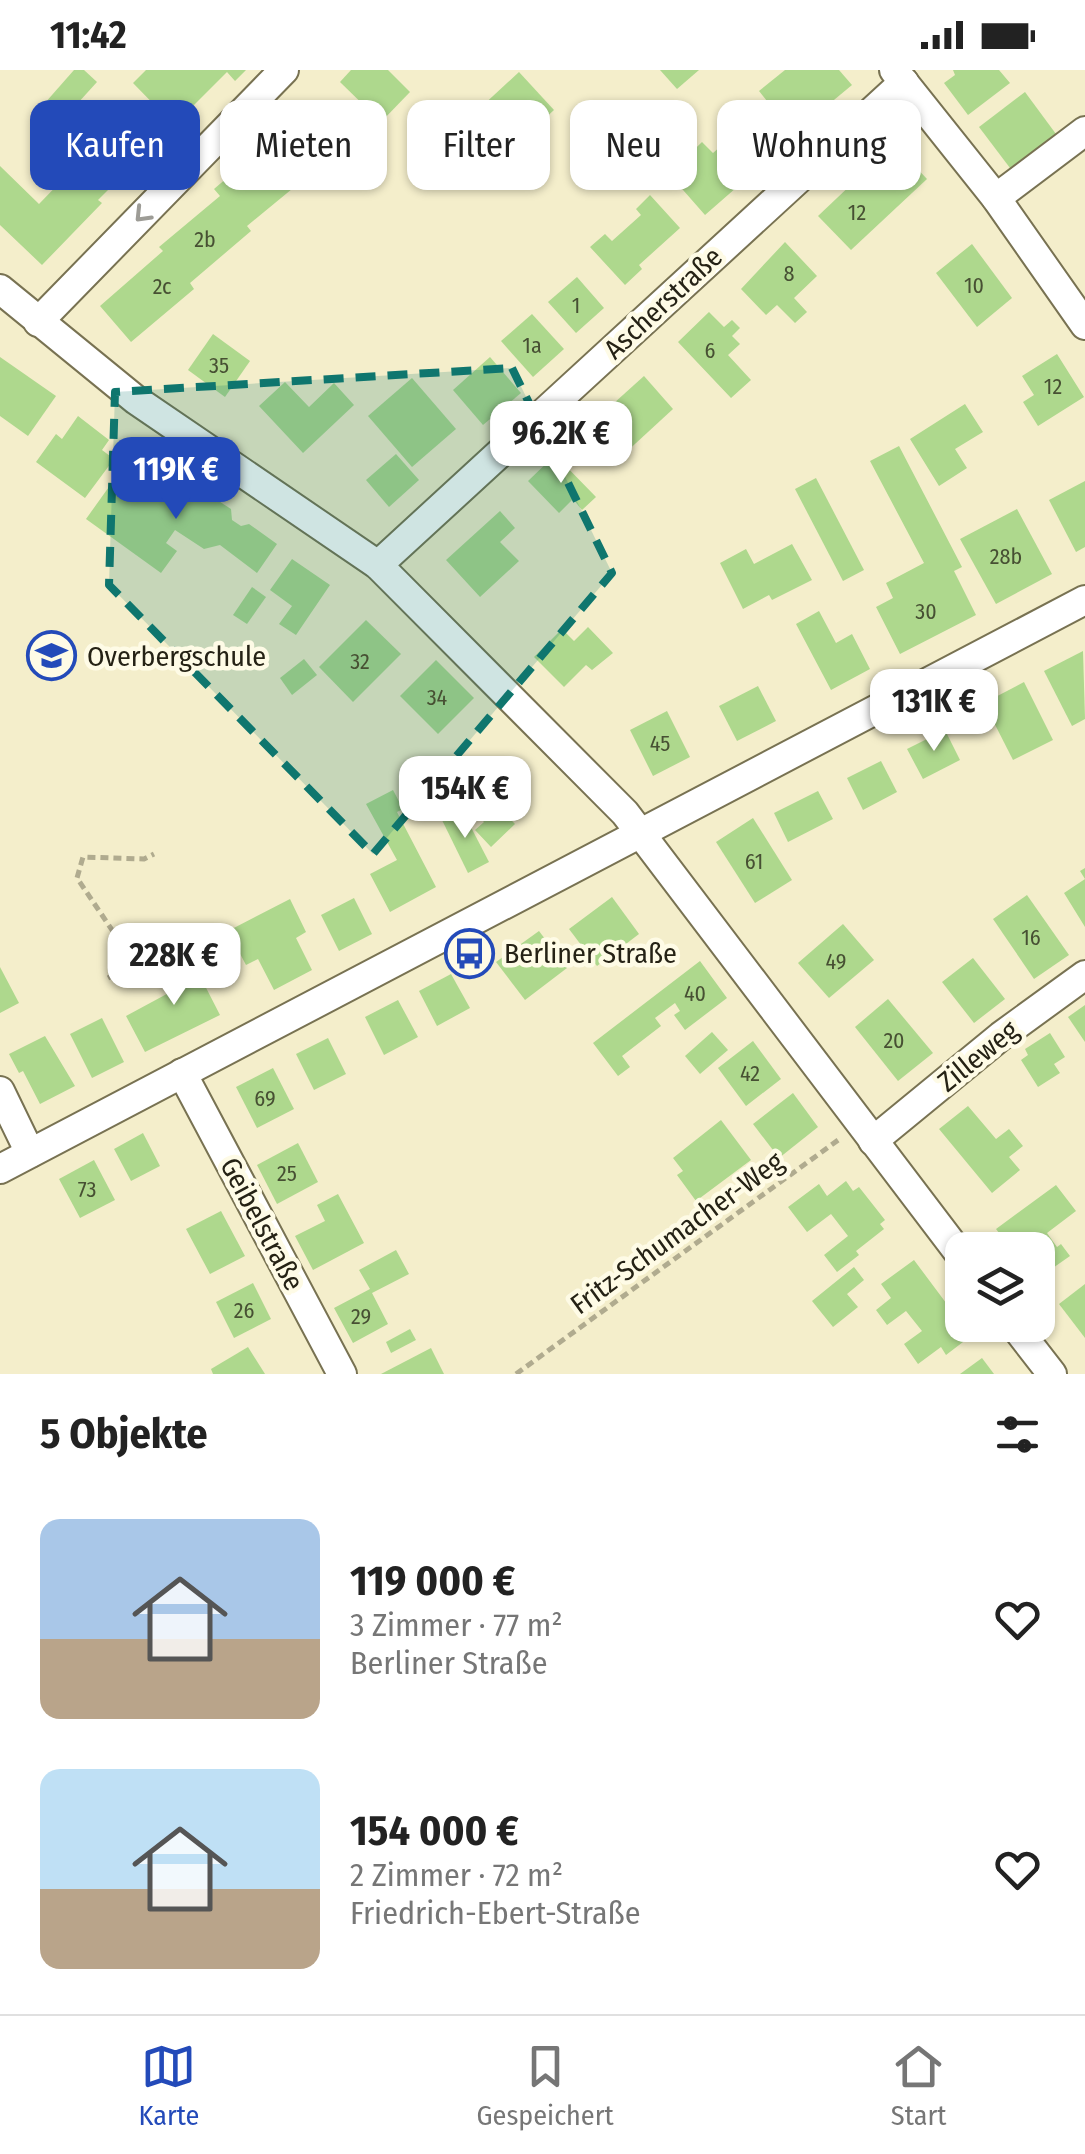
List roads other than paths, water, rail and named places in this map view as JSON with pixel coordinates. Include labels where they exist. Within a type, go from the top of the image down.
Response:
[{"type":"street","points":[[38,322],[284,70]]},
{"type":"street","points":[[899,76],[996,198],[1085,325]]},
{"type":"street","name":"Ascherstraße","points":[[378,565],[899,76]]},
{"type":"street","points":[[996,198],[1085,131]]},
{"type":"street","points":[[0,289],[136,400],[378,565],[641,832],[945,1235]]},
{"type":"street","points":[[0,1169],[1085,600]]},
{"type":"street","name":"Zilleweg","points":[[867,1132],[1085,975]]},
{"type":"street","name":"Geibelstraße","points":[[182,1073],[342,1374]]},
{"type":"street","points":[[0,1091],[30,1153]]},
{"type":"street","points":[[1027,1342],[1052,1374]]},
{"type":"place","name":"Overbergschule","points":[[52,656]]},
{"type":"place","name":"Berliner Straße","points":[[469,953]]}]
